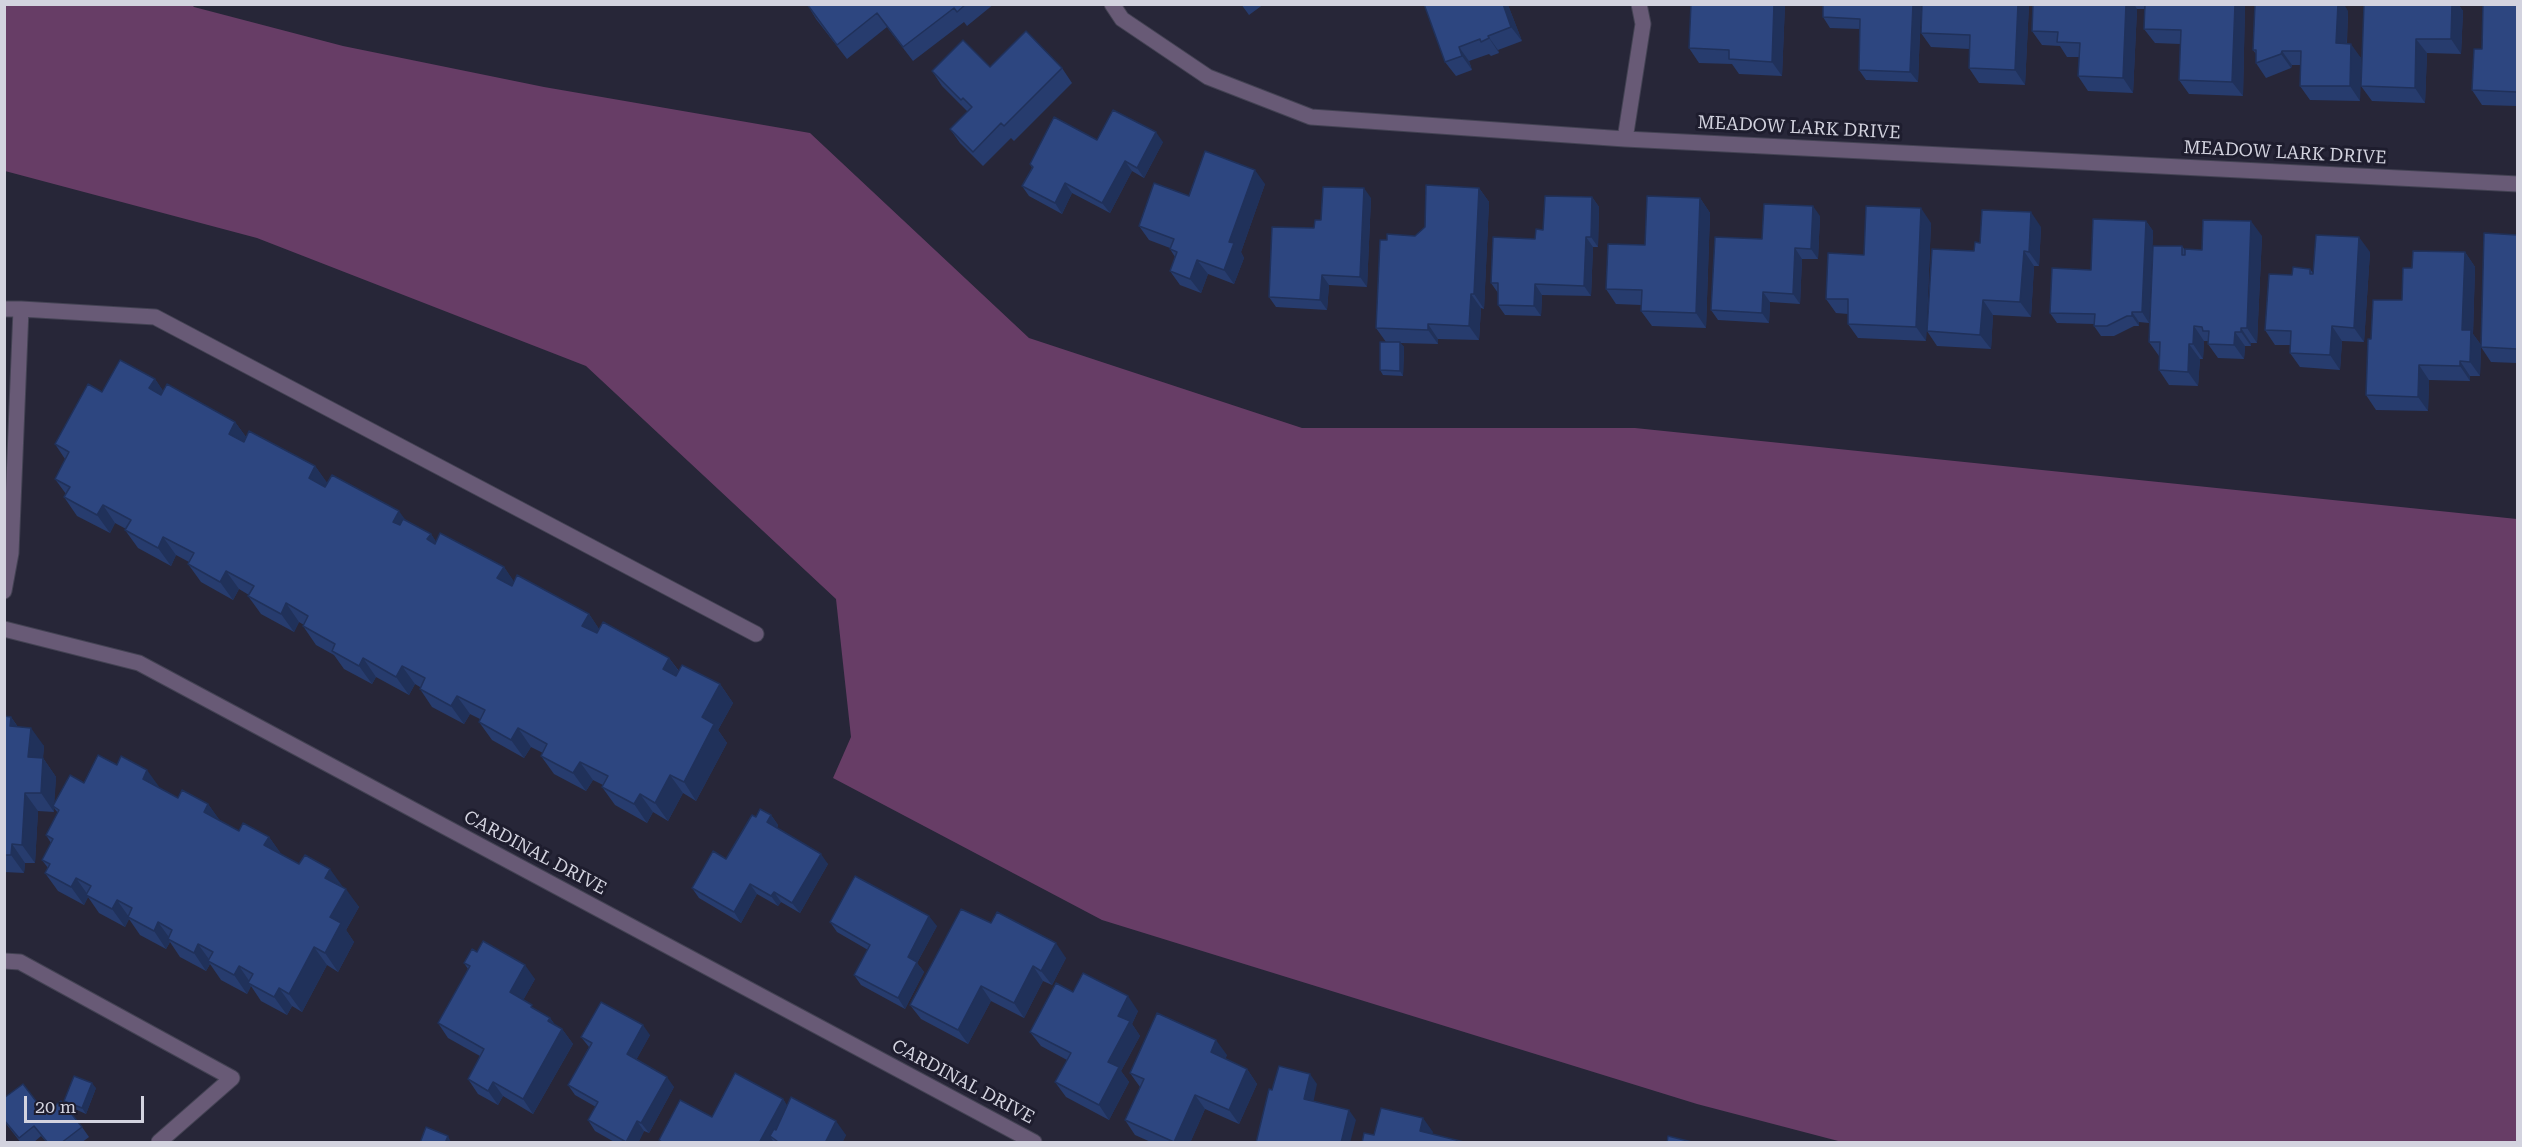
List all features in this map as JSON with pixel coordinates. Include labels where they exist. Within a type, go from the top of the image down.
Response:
[{"type":"street","name":"MEADOW LARK DRIVE","points":[[1112,4],[1122,19],[1209,76],[1311,117],[1625,139],[2517,184]]},
{"type":"street","points":[[1625,139],[1643,24],[1639,4]]},
{"type":"street","points":[[4,309],[155,317],[756,634]]},
{"type":"street","points":[[4,591],[11,553],[21,309]]},
{"type":"street","name":"CARDINAL DRIVE","points":[[4,629],[139,663],[1034,1143]]},
{"type":"street","points":[[4,961],[20,962],[232,1078],[159,1143]]},
{"type":"shaded area","points":[[4,5],[192,5],[343,46],[544,87],[810,133],[1029,338],[1302,428],[1635,428],[2517,519],[2517,1142],[1842,1142],[1697,1104],[1102,920],[833,778],[851,737],[836,599],[586,366],[257,238],[5,171]]},
{"type":"building","points":[[807,4],[966,4],[957,12],[954,8],[903,47],[877,13],[837,45]]},
{"type":"building","points":[[1424,4],[1503,4],[1511,27],[1488,36],[1489,38],[1481,42],[1480,39],[1459,47],[1462,56],[1445,62]]},
{"type":"building","points":[[1691,4],[1774,4],[1772,62],[1729,59],[1729,50],[1689,48]]},
{"type":"building","points":[[1823,4],[1913,4],[1910,72],[1859,70],[1860,19],[1823,17]]},
{"type":"building","points":[[1922,4],[2018,4],[2015,70],[1969,68],[1970,35],[1921,33]]},
{"type":"building","points":[[2033,4],[2126,4],[2123,78],[2078,76],[2080,43],[2057,42],[2058,32],[2032,31]]},
{"type":"building","points":[[2145,4],[2235,4],[2232,82],[2179,80],[2181,30],[2144,29]]},
{"type":"building","points":[[2255,4],[2338,4],[2336,43],[2351,44],[2350,86],[2300,86],[2301,51],[2282,51],[2281,54],[2256,63],[2256,50],[2253,50]]},
{"type":"building","points":[[2364,4],[2452,4],[2451,39],[2416,39],[2415,88],[2361,86]]},
{"type":"building","points":[[2483,4],[2517,4],[2517,92],[2472,90],[2474,49],[2482,49]]},
{"type":"building","points":[[1026,31],[1062,68],[1004,126],[1001,123],[973,152],[950,129],[972,107],[963,98],[961,100],[932,71],[963,40],[990,67]]},
{"type":"building","points":[[1113,110],[1156,132],[1137,168],[1125,161],[1102,203],[1065,183],[1055,203],[1022,186],[1033,167],[1030,164],[1054,117],[1097,140]]},
{"type":"building","points":[[1205,151],[1255,170],[1229,242],[1234,243],[1224,270],[1197,260],[1190,279],[1170,271],[1177,252],[1170,249],[1174,239],[1139,226],[1154,183],[1189,196]]},
{"type":"building","points":[[1426,185],[1479,188],[1474,294],[1471,294],[1469,326],[1428,324],[1428,330],[1376,328],[1380,240],[1387,240],[1387,234],[1415,236],[1425,227]]},
{"type":"building","points":[[1323,187],[1364,188],[1360,277],[1322,275],[1320,300],[1269,297],[1272,227],[1314,228],[1315,220],[1321,220]]},
{"type":"building","points":[[1545,196],[1592,197],[1591,237],[1586,237],[1584,286],[1535,284],[1534,306],[1498,305],[1498,283],[1491,283],[1493,237],[1535,239],[1536,229],[1543,230]]},
{"type":"building","points":[[1647,196],[1700,198],[1696,313],[1641,311],[1642,290],[1606,289],[1608,244],[1645,245]]},
{"type":"building","points":[[1764,204],[1813,206],[1811,249],[1795,248],[1793,294],[1763,292],[1762,313],[1711,310],[1715,237],[1762,239]]},
{"type":"building","points":[[1866,206],[1921,208],[1916,327],[1848,324],[1848,299],[1826,299],[1828,253],[1864,255]]},
{"type":"building","points":[[1982,210],[2031,212],[2029,252],[2024,251],[2020,302],[1983,300],[1980,335],[1927,331],[1932,249],[1974,251],[1975,242],[1980,243]]},
{"type":"building","points":[[2093,219],[2146,221],[2142,312],[2132,312],[2132,316],[2127,316],[2107,326],[2094,326],[2095,314],[2050,313],[2052,268],[2091,270]]},
{"type":"building","points":[[2203,220],[2251,221],[2247,328],[2241,328],[2241,332],[2235,332],[2234,345],[2208,344],[2209,331],[2203,331],[2202,327],[2194,326],[2193,344],[2189,344],[2188,372],[2159,370],[2160,342],[2149,342],[2153,246],[2182,246],[2182,255],[2185,255],[2185,249],[2202,250]]},
{"type":"building","points":[[2484,233],[2517,235],[2517,349],[2481,347]]},
{"type":"building","points":[[2316,235],[2359,237],[2354,328],[2332,326],[2330,355],[2290,353],[2291,331],[2265,330],[2269,274],[2292,275],[2293,267],[2310,269],[2310,274],[2313,274]]},
{"type":"building","points":[[2413,251],[2465,252],[2462,330],[2471,330],[2470,362],[2460,361],[2460,366],[2419,365],[2418,397],[2366,395],[2368,339],[2371,339],[2373,300],[2402,300],[2403,268],[2412,268]]},
{"type":"building","points":[[1380,342],[1400,342],[1400,371],[1380,370]]},
{"type":"building","points":[[120,360],[155,379],[149,388],[161,395],[167,384],[235,422],[229,434],[244,442],[249,431],[315,466],[309,478],[325,487],[332,475],[399,511],[393,522],[400,525],[403,519],[431,534],[427,539],[435,544],[440,533],[504,567],[497,578],[512,586],[517,575],[589,614],[582,626],[597,633],[603,622],[669,658],[663,669],[676,676],[682,665],[720,684],[702,717],[714,724],[684,782],[670,775],[655,803],[640,794],[634,804],[602,787],[608,776],[580,762],[573,773],[541,756],[547,744],[518,728],[511,740],[479,722],[485,710],[457,696],[451,706],[420,689],[425,678],[402,666],[396,677],[363,658],[359,666],[332,651],[335,644],[303,626],[308,616],[286,603],[281,614],[248,596],[254,586],[226,571],[220,582],[188,564],[194,553],[163,537],[158,548],[125,530],[131,520],[103,505],[97,515],[64,497],[70,487],[55,479],[69,452],[55,444],[88,384],[102,392]]},
{"type":"building","points":[[4,716],[11,717],[10,726],[31,728],[28,757],[43,758],[41,793],[25,793],[22,845],[12,844],[11,855],[4,855]]},
{"type":"building","points":[[98,755],[117,765],[121,756],[147,770],[143,779],[178,798],[182,790],[208,804],[204,812],[239,831],[243,823],[269,837],[264,845],[299,864],[305,855],[330,869],[325,878],[346,889],[330,917],[341,923],[325,953],[314,947],[289,994],[279,988],[274,997],[248,983],[253,974],[239,966],[234,975],[208,961],[213,952],[198,944],[194,953],[168,939],[172,930],[158,922],[154,931],[128,917],[132,908],[117,900],[112,909],[86,895],[91,886],[76,878],[71,887],[45,873],[50,864],[42,860],[53,839],[46,835],[59,810],[53,806],[70,775],[84,783]]},
{"type":"building","points":[[760,809],[771,815],[767,822],[821,854],[792,903],[774,892],[771,896],[750,884],[734,912],[692,888],[713,851],[726,859],[752,815],[756,817]]},
{"type":"building","points":[[855,876],[929,916],[908,957],[917,962],[898,998],[854,975],[870,945],[830,922]]},
{"type":"building","points":[[961,909],[991,923],[997,912],[1056,943],[1041,971],[1033,966],[1014,1003],[981,986],[958,1030],[910,1005]]},
{"type":"building","points":[[483,941],[525,965],[510,992],[532,1005],[531,1007],[550,1018],[548,1021],[562,1029],[523,1099],[493,1082],[488,1091],[468,1079],[484,1049],[438,1023],[470,966],[464,963],[472,949],[477,952]]},
{"type":"building","points":[[1083,973],[1128,996],[1118,1016],[1130,1021],[1108,1062],[1119,1067],[1099,1105],[1055,1082],[1071,1053],[1030,1032],[1056,983],[1073,992]]},
{"type":"building","points":[[601,1002],[643,1025],[627,1054],[667,1077],[641,1123],[637,1121],[626,1142],[588,1120],[598,1102],[568,1085],[592,1043],[581,1037]]},
{"type":"building","points":[[1157,1013],[1216,1040],[1211,1052],[1247,1069],[1229,1110],[1195,1095],[1174,1142],[1125,1120],[1144,1079],[1130,1073]]},
{"type":"building","points":[[1279,1066],[1310,1074],[1304,1099],[1349,1110],[1341,1143],[1256,1143],[1269,1089],[1272,1090]]},
{"type":"building","points":[[735,1073],[783,1099],[759,1143],[663,1143],[659,1140],[680,1100],[712,1117]]},
{"type":"building","points":[[74,1076],[92,1083],[82,1108],[64,1101]]},
{"type":"building","points":[[23,1084],[45,1113],[61,1101],[82,1127],[61,1143],[48,1143],[34,1126],[19,1138],[4,1120],[4,1098]]},
{"type":"building","points":[[791,1097],[836,1121],[825,1143],[776,1143],[777,1141],[770,1136],[774,1129],[776,1130]]},
{"type":"building","points":[[1381,1108],[1423,1118],[1420,1131],[1464,1142],[1362,1143],[1364,1133],[1374,1135]]},
{"type":"building","points":[[426,1127],[448,1136],[445,1143],[420,1143]]},
{"type":"building","points":[[1668,1136],[1692,1142],[1692,1143],[1667,1143]]}]
